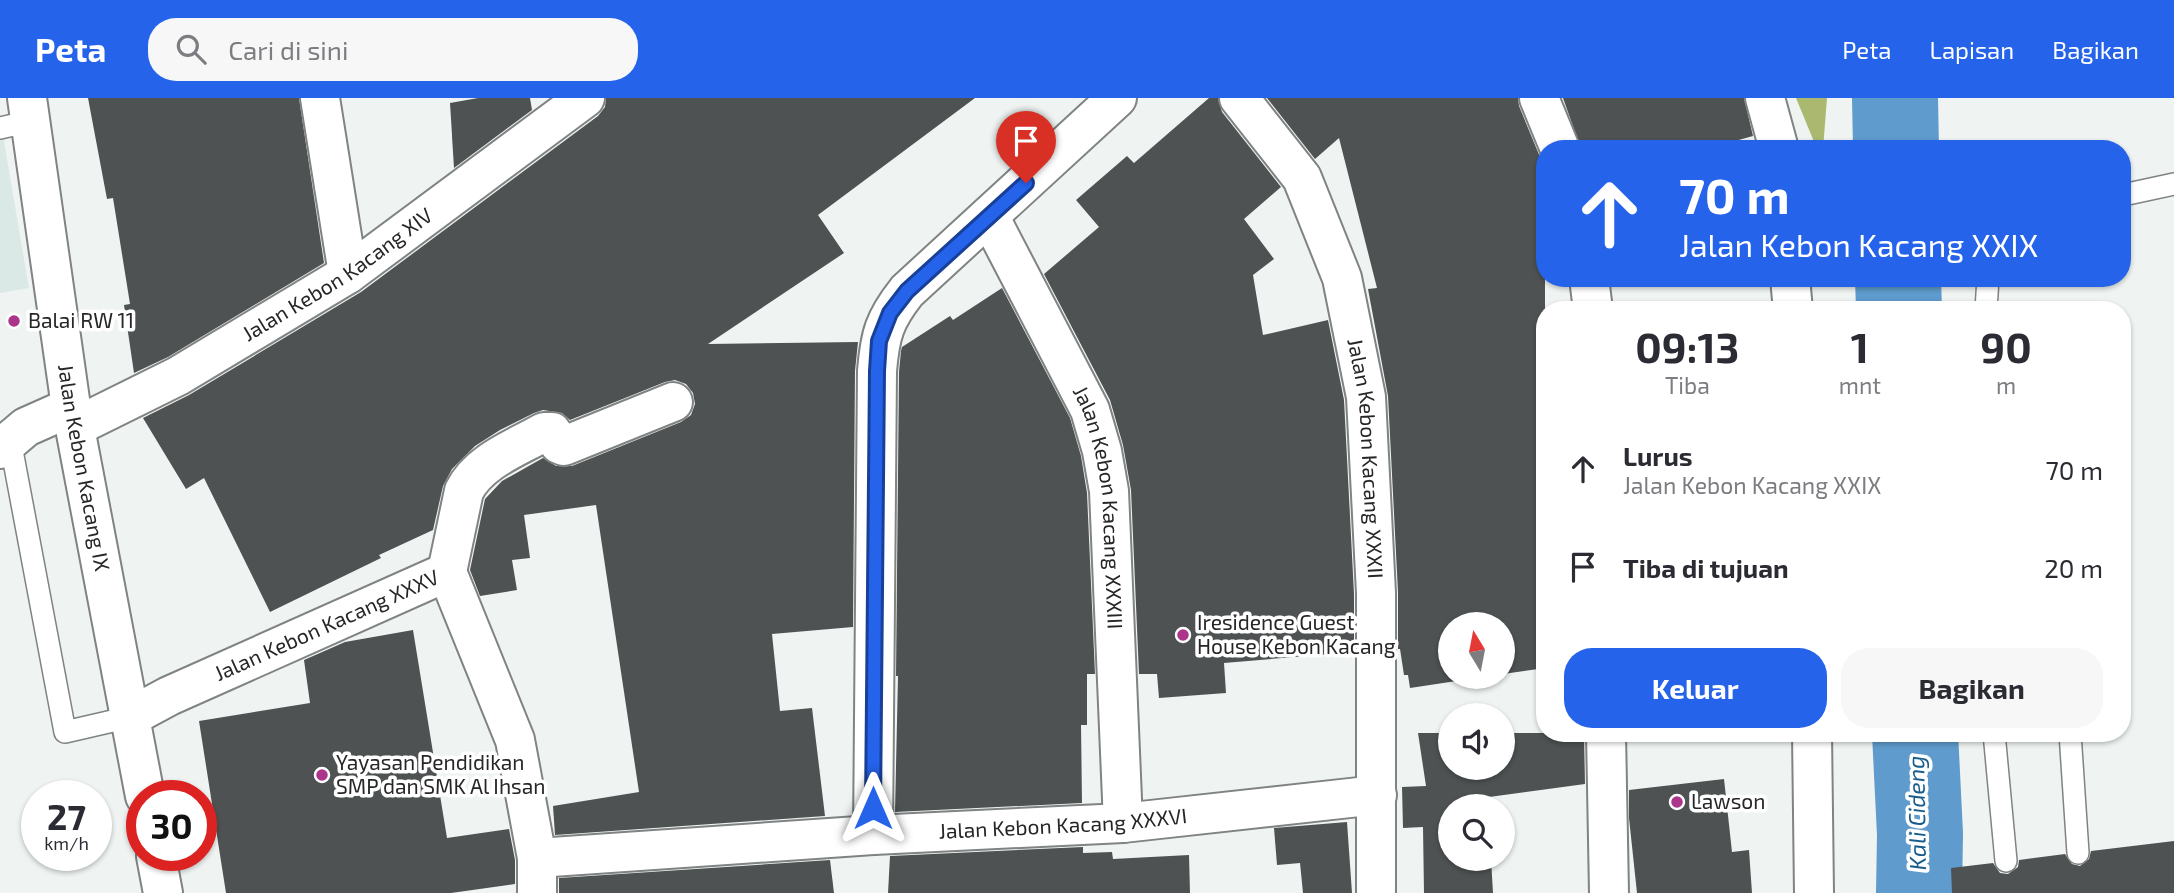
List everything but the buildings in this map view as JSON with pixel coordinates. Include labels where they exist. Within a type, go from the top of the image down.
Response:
[{"type":"street","points":[[320,98],[348,274]]},
{"type":"street","points":[[873,835],[879,341],[890,313],[907,291],[1117,98]]},
{"type":"street","name":"Jalan Kebon Kacang XXXII","points":[[1239,98],[1302,178],[1342,278],[1366,397],[1376,593],[1376,893]]},
{"type":"street","points":[[1539,98],[1556,140]]},
{"type":"street","points":[[1765,98],[1777,140]]},
{"type":"street","name":"Jalan Kebon Kacang XIV","points":[[3,441],[26,427],[73,417],[178,376],[348,274],[575,102]]},
{"type":"street","name":"Jalan Kebon Kacang IX","points":[[19,116],[142,780]]},
{"type":"street","name":"Jalan Kebon Kacang XXXIII","points":[[989,216],[1090,410],[1102,451],[1109,491],[1123,824]]},
{"type":"street","points":[[447,572],[464,491],[470,479],[482,467],[544,432],[552,432],[559,444],[564,446],[673,402]]},
{"type":"street","name":"Jalan Kebon Kacang XXXV","points":[[130,717],[169,696],[447,572],[515,740],[537,876]]},
{"type":"street","points":[[1606,742],[1609,893]]},
{"type":"street","points":[[1812,742],[1814,893]]},
{"type":"street","name":"Jalan Kebon Kacang XXXVI","points":[[537,876],[873,835],[1123,824],[1377,795]]},
{"type":"street","points":[[159,871],[163,893]]},
{"type":"lane","points":[[2131,193],[2174,184]]},
{"type":"lane","points":[[3,441],[65,732],[130,717]]},
{"type":"lane","points":[[1995,742],[2006,861]]},
{"type":"lane","points":[[2071,742],[2078,853]]},
{"type":"shaded area","points":[[0,118],[29,288],[0,293]]},
{"type":"green space","points":[[1796,98],[1827,98],[1824,140],[1813,140]]},
{"type":"waterway","name":"Kali Cideng","points":[[1895,98],[1896,140]]},
{"type":"waterway","name":"Kali Cideng","points":[[1898,287],[1899,301]]},
{"type":"waterway","name":"Kali Cideng","points":[[1915,742],[1920,834],[1919,893]]},
{"type":"place","name":"Balai RW 11","points":[[14,321]]},
{"type":"place","name":"Iresidence Guest House Kebon Kacang","points":[[1183,635]]},
{"type":"place","name":"Yayasan Pendidikan SMP dan SMK Al Ihsan","points":[[322,775]]},
{"type":"place","name":"Lawson","points":[[1677,802]]},
{"type":"route","points":[[873,808],[879,341],[890,313],[907,291],[1026,183]]}]
